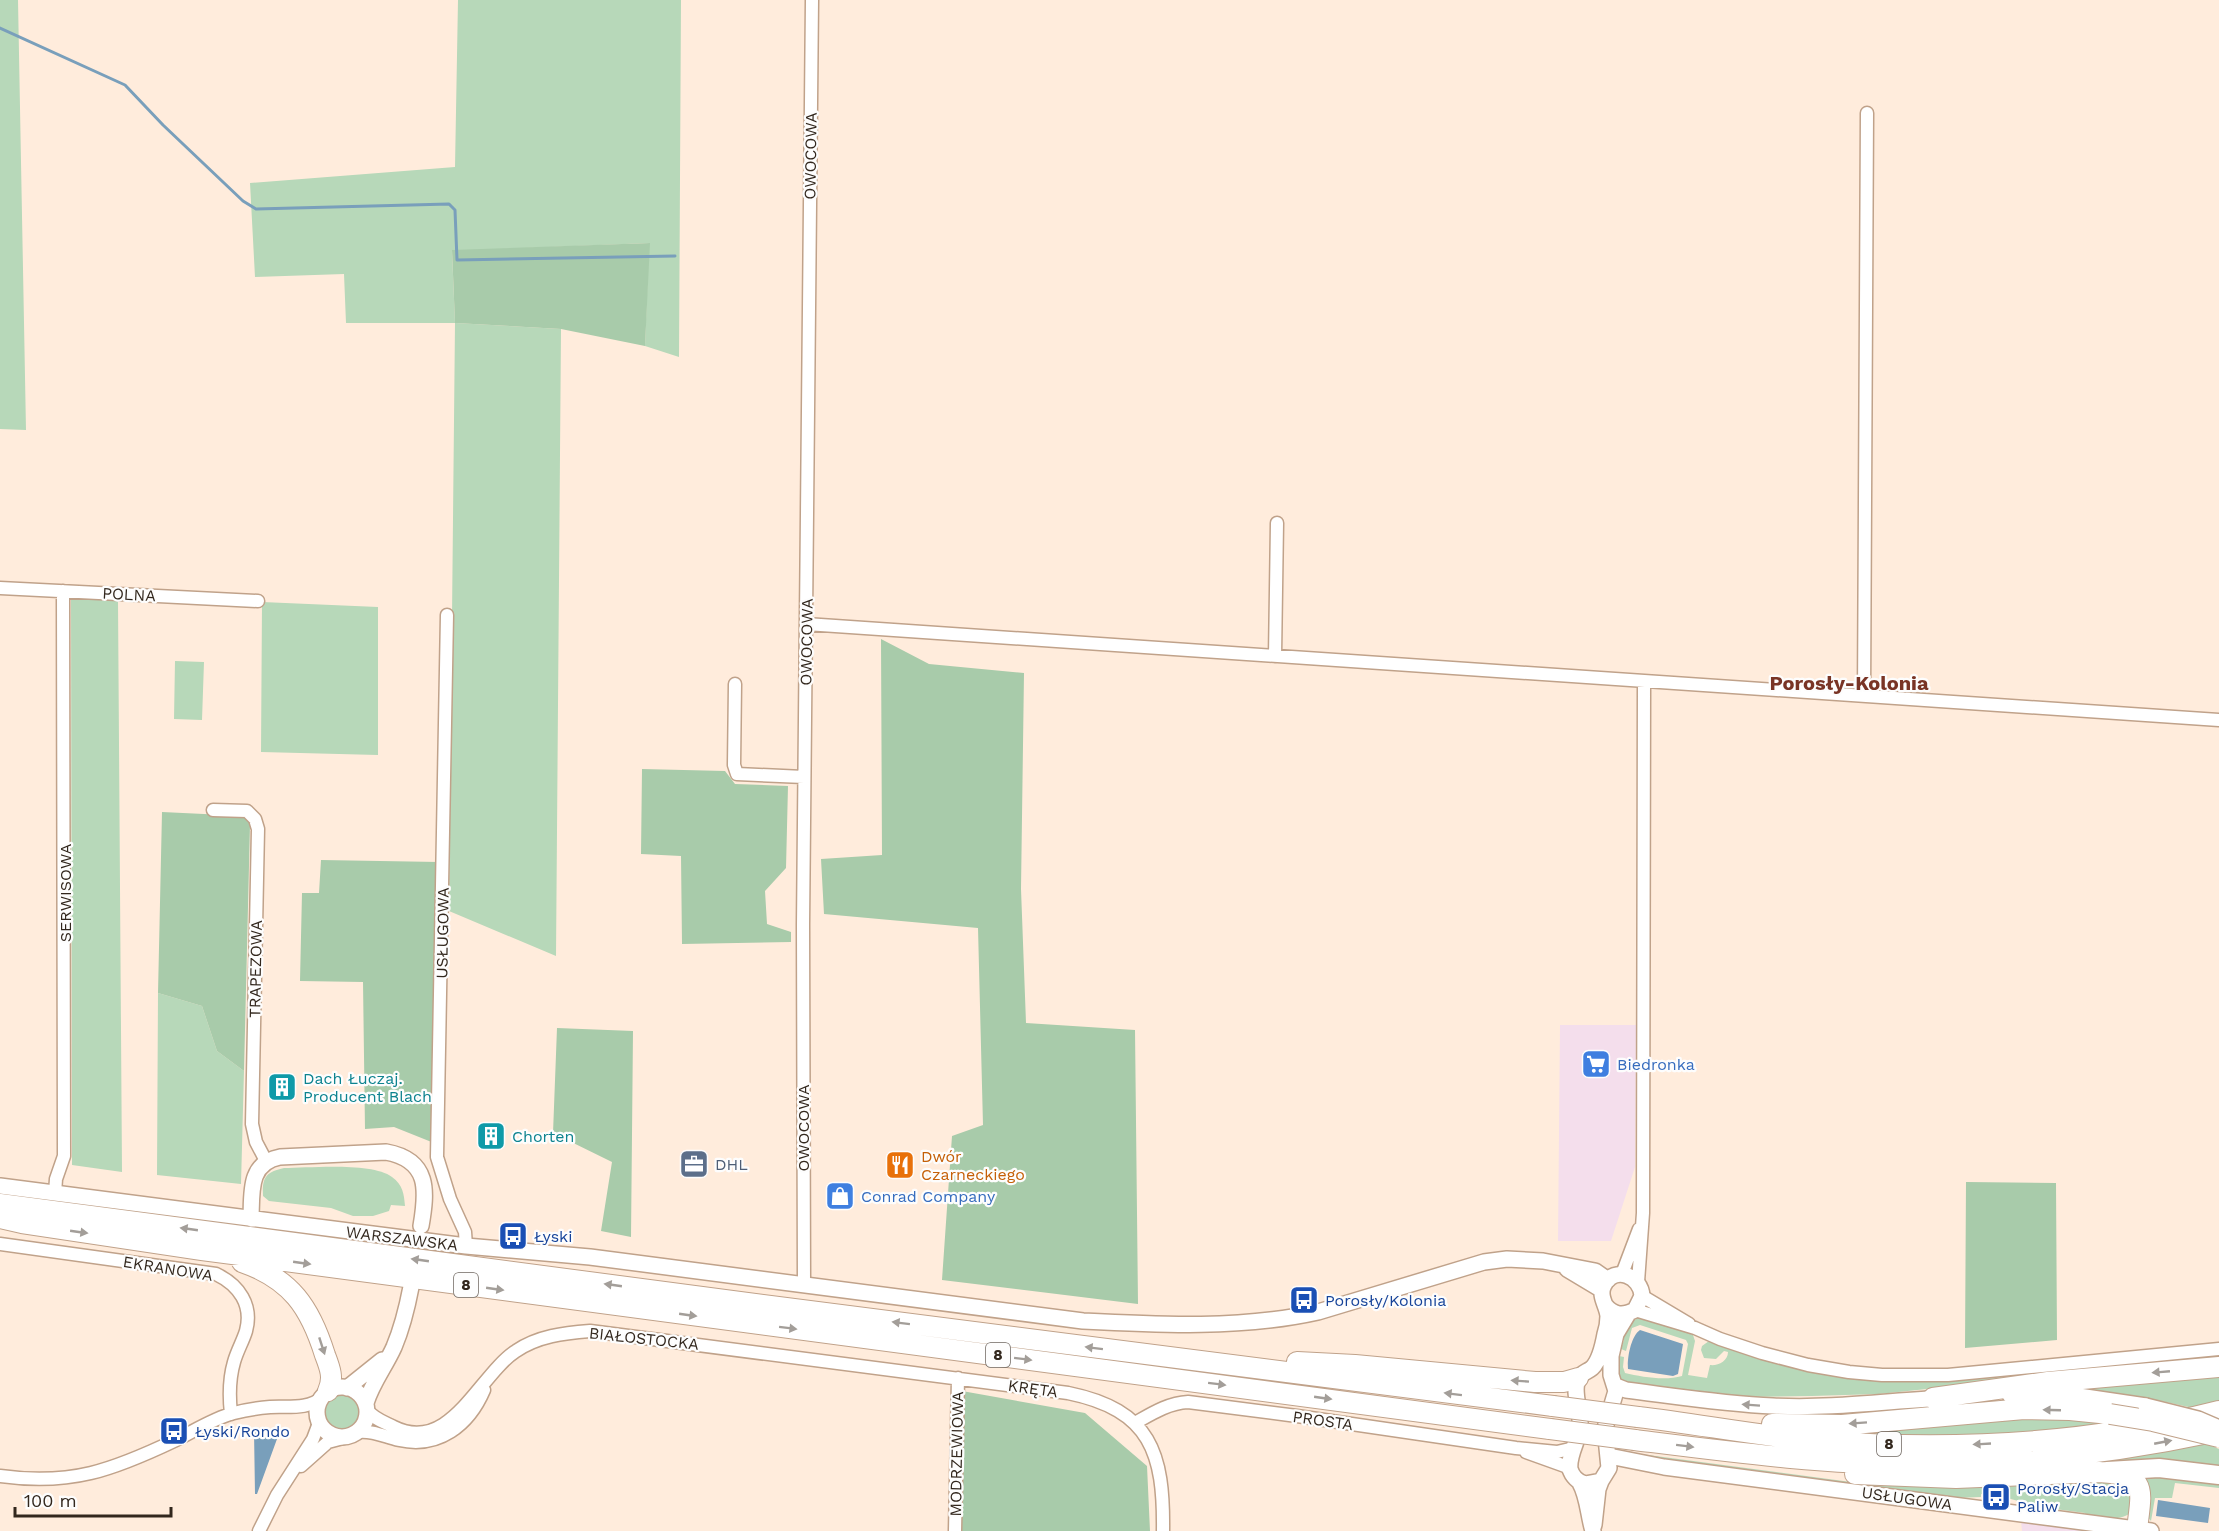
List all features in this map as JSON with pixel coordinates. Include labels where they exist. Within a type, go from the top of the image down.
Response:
[{"type":"highway","name":"8","points":[[0,1204],[1816,1441],[1970,1445],[2103,1434],[2186,1420],[2219,1411]]},
{"type":"highway","name":"8","points":[[0,1218],[202,1250],[1734,1452],[1832,1461],[1923,1464],[1986,1462],[2157,1444],[2219,1429]]},
{"type":"highway","points":[[202,1250],[261,1269],[279,1279],[304,1304],[319,1336],[331,1372],[333,1392]]},
{"type":"highway","points":[[1195,1361],[1356,1365],[1535,1382],[1564,1382],[1585,1373]]},
{"type":"highway","points":[[1933,1398],[2048,1382],[2219,1367]]},
{"type":"highway","points":[[1675,1421],[1842,1425],[2024,1409],[2070,1410],[2153,1421],[2219,1437]]},
{"type":"highway","points":[[1734,1452],[1796,1466],[1868,1476],[1984,1477],[2121,1473],[2136,1481],[2140,1490],[2144,1530]]},
{"type":"main road","points":[[2099,1472],[2130,1468],[2159,1468],[2219,1475]]},
{"type":"street","name":"OWOCOWA","points":[[804,1285],[804,777],[812,0]]},
{"type":"street","points":[[1864,696],[1867,113]]},
{"type":"street","points":[[1275,656],[1277,524]]},
{"type":"street","name":"POLNA","points":[[0,588],[258,601]]},
{"type":"street","name":"SERWISOWA","points":[[55,1193],[56,1179],[64,1156],[63,591]]},
{"type":"street","name":"USŁUGOWA","points":[[447,615],[437,1156],[450,1199],[465,1232],[466,1246]]},
{"type":"street","points":[[806,624],[2219,720]]},
{"type":"street","points":[[1593,1531],[1597,1516],[1598,1489],[1605,1477],[1609,1456],[1605,1428],[1615,1395],[1610,1366],[1616,1334],[1631,1312],[1640,1289],[1645,1005],[1644,682]]},
{"type":"street","points":[[735,684],[737,774],[804,777]]},
{"type":"street","name":"TRAPEZOWA","points":[[213,810],[248,811],[255,819],[258,829],[252,1124],[256,1142],[266,1161]]},
{"type":"street","points":[[250,1219],[253,1182],[256,1172],[266,1161],[280,1157],[387,1152],[397,1154],[409,1161],[422,1178],[426,1197],[421,1226]]},
{"type":"street","name":"WARSZAWSKA","points":[[0,1186],[466,1246],[590,1257],[1083,1321],[1140,1324],[1271,1320],[1306,1314],[1484,1262],[1526,1259],[1594,1271],[1610,1287]]},
{"type":"street","points":[[1593,1531],[1570,1461],[1580,1424],[1576,1388],[1585,1373],[1596,1363],[1605,1336],[1610,1287],[1642,1220]]},
{"type":"street","name":"EKRANOWA","points":[[0,1244],[216,1274],[229,1280],[246,1302],[248,1316],[246,1330],[230,1380],[231,1414]]},
{"type":"street","points":[[1610,1287],[1633,1277],[1640,1289],[1695,1328]]},
{"type":"street","points":[[291,1475],[327,1442],[352,1434],[366,1422],[367,1406],[373,1384],[393,1350],[405,1316],[411,1287]]},
{"type":"street","points":[[1610,1287],[1615,1313],[1631,1312],[1695,1328],[1761,1353],[1808,1365],[1882,1375],[1948,1375],[2219,1349]]},
{"type":"street","name":"BIAŁOSTOCKA","points":[[367,1406],[375,1418],[397,1429],[413,1432],[430,1430],[451,1420],[461,1411],[490,1375],[509,1356],[530,1342],[570,1332],[590,1331],[811,1358]]},
{"type":"street","points":[[0,1476],[30,1480],[80,1476],[149,1452],[231,1414],[258,1408],[314,1403],[365,1375],[393,1350]]},
{"type":"street","name":"KRĘTA","points":[[811,1358],[1090,1398],[1108,1405],[1135,1424],[1143,1433],[1156,1459],[1161,1476],[1163,1531]]},
{"type":"street","points":[[1585,1373],[1600,1368],[1613,1380],[1637,1391],[1773,1406],[1857,1405],[1933,1398],[2065,1394],[2146,1406],[2188,1417],[2219,1429]]},
{"type":"street","name":"BIAŁOSTOCKA","points":[[352,1434],[370,1431],[414,1442],[441,1438],[454,1431],[466,1419],[479,1401],[490,1375]]},
{"type":"street","name":"MODRZEWIOWA","points":[[955,1531],[958,1378]]},
{"type":"street","points":[[259,1531],[277,1495],[313,1439],[319,1421],[318,1407],[333,1392],[358,1393],[367,1406]]},
{"type":"street","name":"PROSTA","points":[[1135,1424],[1161,1409],[1179,1402],[1188,1402],[1516,1448],[1557,1452],[1574,1448]]},
{"type":"street","points":[[284,1407],[307,1413],[334,1436],[352,1434]]},
{"type":"street","name":"PROSTA","points":[[1516,1448],[1555,1462],[1575,1477]]},
{"type":"street","points":[[1609,1456],[1664,1467]]},
{"type":"street","points":[[1575,1477],[1592,1484],[1605,1477],[1664,1467]]},
{"type":"street","name":"USŁUGOWA","points":[[1664,1467],[2144,1530]]},
{"type":"shaded area","points":[[1560,1025],[1636,1025],[1635,1167],[1611,1241],[1558,1241]]},
{"type":"shaded area","points":[[2021,1521],[2102,1531],[2022,1531]]},
{"type":"green space","points":[[0,0],[18,0],[26,430],[0,429]]},
{"type":"green space","points":[[458,0],[681,0],[679,357],[645,346],[649,243],[452,251],[455,323],[346,323],[344,274],[255,277],[250,183],[455,167]]},
{"type":"green space","points":[[650,243],[645,346],[561,329],[455,323],[452,250]]},
{"type":"green space","points":[[455,323],[561,329],[556,956],[449,911]]},
{"type":"green space","points":[[71,598],[118,601],[122,1172],[72,1165]]},
{"type":"green space","points":[[262,602],[378,607],[378,755],[261,752]]},
{"type":"green space","points":[[881,639],[929,664],[1024,673],[1021,889],[1026,1023],[1135,1030],[1138,1304],[942,1280],[952,1136],[983,1125],[978,928],[824,914],[821,859],[882,855]]},
{"type":"green space","points":[[175,661],[204,662],[202,720],[174,719]]},
{"type":"green space","points":[[642,769],[725,771],[735,784],[788,786],[786,868],[765,891],[767,924],[791,932],[791,942],[682,944],[681,856],[641,854]]},
{"type":"green space","points":[[162,812],[246,816],[250,825],[244,1071],[217,1051],[202,1006],[158,993]]},
{"type":"green space","points":[[321,860],[439,862],[434,1143],[394,1127],[365,1129],[363,982],[300,981],[302,893],[319,893]]},
{"type":"green space","points":[[158,993],[202,1006],[217,1051],[244,1071],[241,1184],[157,1175]]},
{"type":"green space","points":[[557,1028],[633,1031],[631,1237],[601,1231],[612,1162],[553,1133]]},
{"type":"green space","points":[[340,1167],[383,1172],[399,1183],[405,1206],[391,1205],[389,1211],[373,1216],[353,1216],[331,1208],[269,1201],[263,1196],[264,1180],[273,1171],[284,1168]]},
{"type":"green space","points":[[1966,1182],[2056,1183],[2057,1340],[1965,1348]]},
{"type":"green space","points":[[1639,1318],[1649,1318],[1693,1335],[1695,1341],[1688,1375],[1707,1378],[1710,1365],[1722,1362],[1728,1352],[1724,1351],[1716,1359],[1704,1358],[1702,1346],[1709,1341],[1770,1362],[1813,1372],[1894,1382],[1947,1382],[2219,1355],[2219,1361],[2117,1369],[1879,1394],[1737,1397],[1624,1382],[1615,1374],[1614,1364],[1619,1356],[1624,1357],[1625,1373],[1661,1378],[1682,1376],[1688,1344],[1686,1340],[1640,1325],[1632,1328],[1626,1351],[1621,1349],[1624,1340],[1622,1332],[1627,1323]]},
{"type":"green space","points":[[2219,1373],[2219,1402],[2193,1408],[2069,1388]]},
{"type":"green space","points":[[962,1391],[1085,1413],[1147,1466],[1150,1531],[957,1531]]},
{"type":"green space","points":[[342,1394],[355,1399],[360,1412],[355,1425],[342,1430],[329,1425],[324,1412],[329,1399]]},
{"type":"green space","points":[[2040,1416],[2117,1423],[1976,1437],[1860,1436],[1812,1431]]},
{"type":"green space","points":[[2200,1441],[2219,1449],[2219,1469],[1901,1470]]},
{"type":"green space","points":[[1618,1451],[1851,1482],[2116,1478],[2133,1487],[2131,1513],[2109,1519],[2098,1518],[2086,1516],[2085,1513],[2040,1507],[1996,1495],[1996,1493],[1988,1492],[1987,1495],[1981,1494],[1981,1497],[1955,1498],[1624,1455]]},
{"type":"green space","points":[[2138,1474],[2219,1483],[2219,1488],[2175,1483],[2172,1498],[2155,1498],[2151,1521],[2146,1515]]},
{"type":"water","points":[[1640,1330],[1683,1344],[1678,1374],[1673,1376],[1628,1369],[1630,1348],[1634,1337]]},
{"type":"water","points":[[254,1431],[277,1439],[257,1494],[255,1494]]},
{"type":"water","points":[[2158,1500],[2210,1508],[2208,1523],[2156,1516]]},
{"type":"waterway","points":[[0,28],[125,85],[163,125],[243,201],[256,209],[449,204],[455,210],[457,260],[675,256]]},
{"type":"place","name":"Biedronka","points":[[1596,1064]]},
{"type":"place","name":"Dach Łuczaj. Producent Blach","points":[[282,1087]]},
{"type":"place","name":"Chorten","points":[[491,1136]]},
{"type":"place","name":"DHL","points":[[694,1164]]},
{"type":"place","name":"Dwór Czarneckiego","points":[[900,1165]]},
{"type":"place","name":"Conrad Company","points":[[840,1196]]},
{"type":"place","name":"Łyski","points":[[513,1236]]},
{"type":"place","name":"Porosły/Kolonia","points":[[1304,1300]]},
{"type":"place","name":"Łyski/Rondo","points":[[174,1431]]},
{"type":"place","name":"Porosły/Stacja Paliw","points":[[1996,1497]]},
{"type":"district","name":"Porosły-Kolonia","points":[[1849,683]]}]
